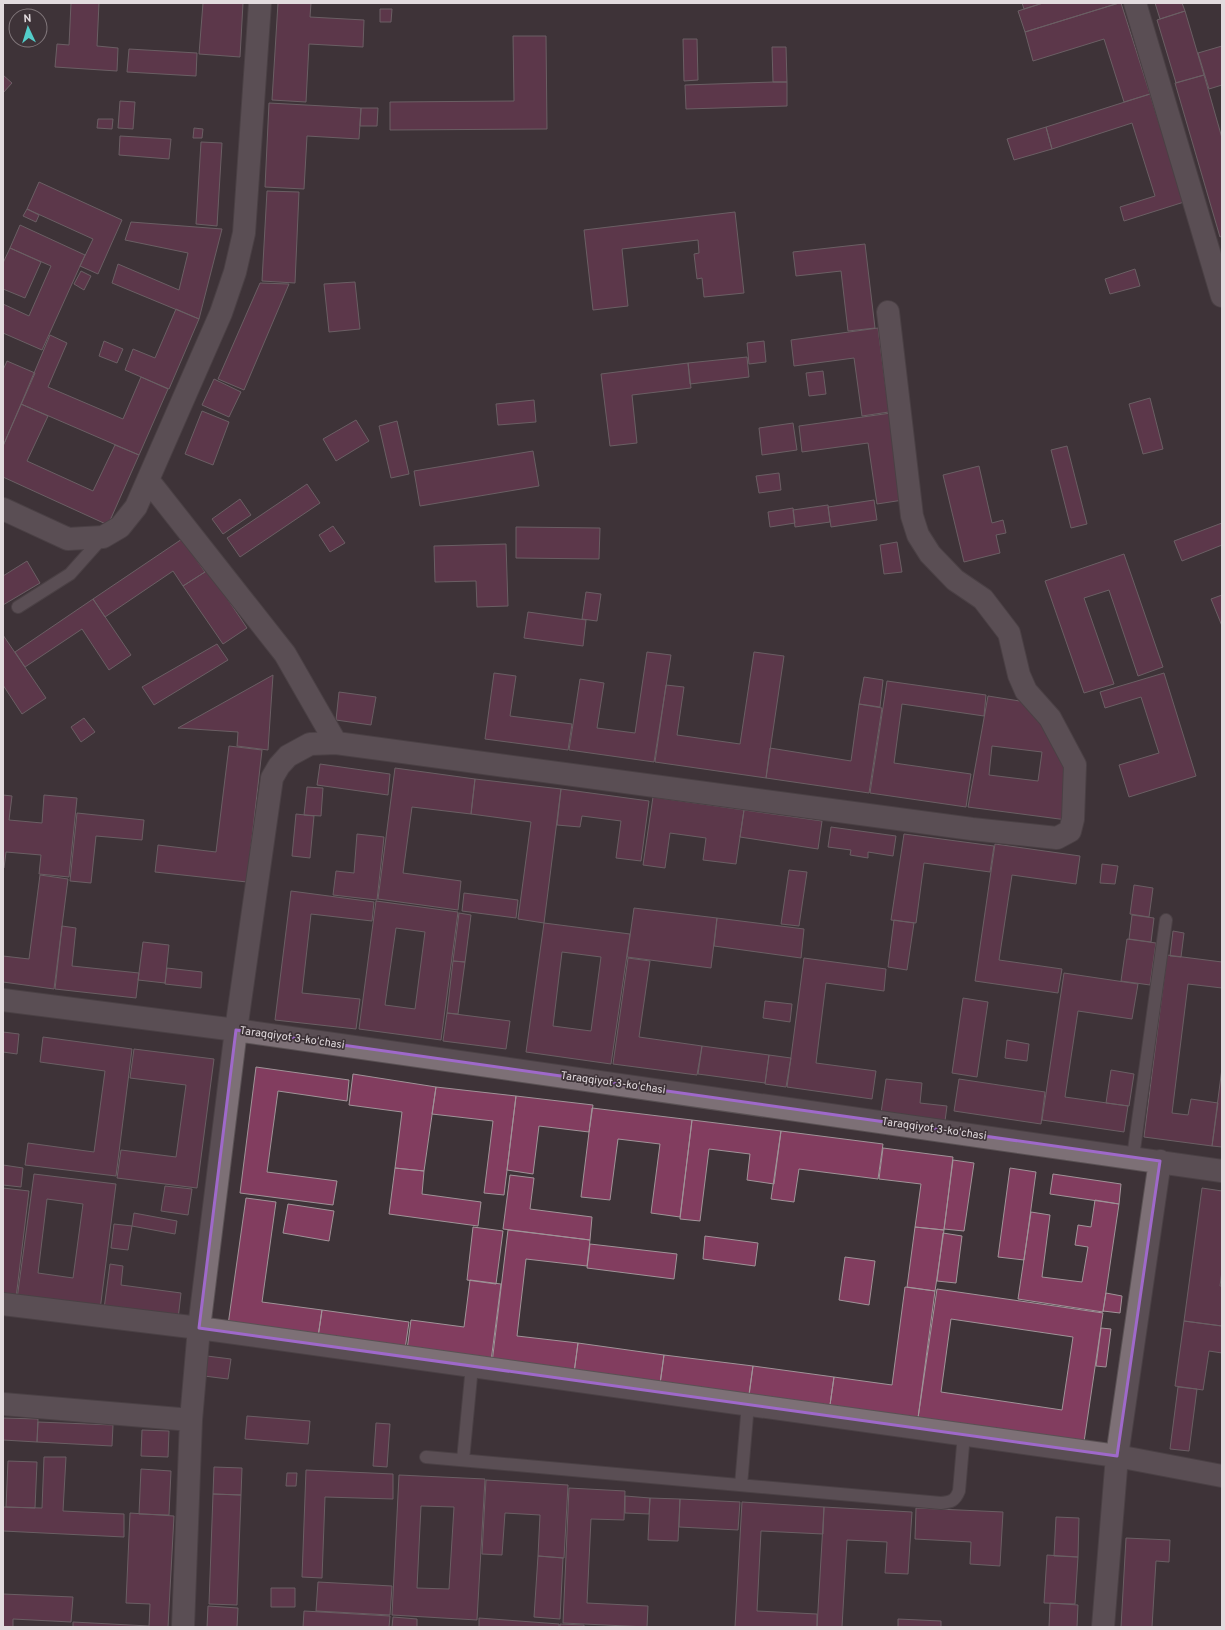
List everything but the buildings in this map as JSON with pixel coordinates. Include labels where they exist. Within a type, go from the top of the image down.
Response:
[{"type":"street","points":[[3,509],[68,539],[103,537],[120,527],[136,507],[221,314],[235,272],[244,233],[260,3]]},
{"type":"street","points":[[1136,3],[1222,296]]},
{"type":"street","points":[[183,1627],[191,1420],[198,1328],[236,1030],[272,778],[279,766],[288,756],[310,744],[336,743],[972,829],[1057,838],[1070,831],[1073,819],[1075,766],[1050,718],[1026,691],[1019,674],[1009,633],[983,599],[955,580],[930,554],[918,535],[912,516],[888,312]]},
{"type":"street","points":[[148,480],[285,654],[336,743]]},
{"type":"street","name":"Taraqqiyot 3-koʻchasi","points":[[3,1000],[236,1030],[1222,1170]]},
{"type":"street","points":[[1103,1627],[1117,1456],[1160,1161]]},
{"type":"street","points":[[3,1304],[198,1328],[964,1434],[1117,1456],[1222,1476]]},
{"type":"street","points":[[3,1404],[191,1420]]},
{"type":"lane","points":[[18,607],[70,574],[103,537]]},
{"type":"lane","points":[[1133,1157],[1166,920]]},
{"type":"lane","points":[[464,1460],[472,1366]]},
{"type":"lane","points":[[741,1485],[748,1404]]},
{"type":"lane","points":[[426,1457],[941,1503],[951,1502],[959,1491],[964,1434]]},
{"type":"highlighted area","points":[[236,1030],[1160,1161],[1117,1456],[199,1328]]}]
